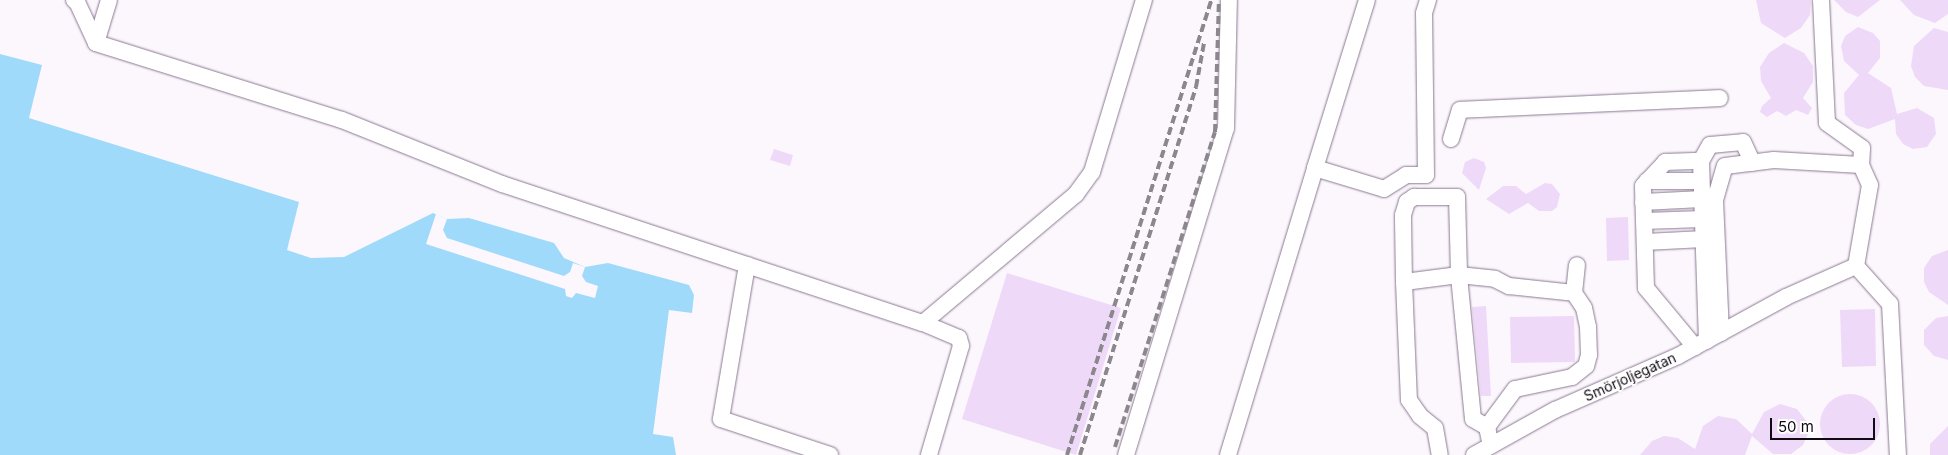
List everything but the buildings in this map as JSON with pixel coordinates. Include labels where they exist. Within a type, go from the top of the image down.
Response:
[{"type":"lane","points":[[96,43],[109,0]]},
{"type":"lane","points":[[924,323],[1076,194],[1092,172],[1144,0]]},
{"type":"lane","points":[[1126,455],[1226,128],[1229,0]]},
{"type":"lane","points":[[1228,455],[1367,0]]},
{"type":"lane","points":[[1315,168],[1384,189],[1406,175],[1426,175],[1424,13],[1428,0]]},
{"type":"lane","points":[[1821,0],[1827,123],[1862,148],[1861,165],[1870,185],[1856,266],[1890,304],[1898,455]]},
{"type":"lane","points":[[76,1],[96,43],[342,120],[502,184],[924,323],[959,338],[961,346],[929,455]]},
{"type":"lane","points":[[1452,139],[1460,110],[1720,98]]},
{"type":"lane","points":[[1708,340],[1700,161],[1710,145],[1743,142],[1753,163]]},
{"type":"lane","points":[[1708,340],[1715,200],[1724,166],[1774,160],[1861,165]]},
{"type":"lane","points":[[1700,161],[1665,162],[1643,186],[1646,288],[1708,340]]},
{"type":"lane","points":[[1647,181],[1701,182]]},
{"type":"lane","points":[[1440,455],[1435,428],[1420,416],[1409,400],[1402,214],[1407,202],[1414,197],[1457,197],[1459,276],[1473,419],[1487,427]]},
{"type":"lane","points":[[1643,202],[1702,200]]},
{"type":"lane","points":[[1644,221],[1703,219]]},
{"type":"lane","points":[[1645,242],[1704,239]]},
{"type":"lane","points":[[747,265],[721,419],[830,455]]},
{"type":"lane","points":[[1491,446],[1487,427],[1515,389],[1572,377],[1586,366],[1589,355],[1588,327],[1584,308],[1574,293],[1577,265]]},
{"type":"lane","name":"Smörjoljegatan","points":[[1474,455],[1555,410],[1708,340],[1786,297],[1856,266]]},
{"type":"lane","points":[[1404,282],[1459,276],[1495,279],[1509,286],[1574,293]]},
{"type":"water","points":[[0,54],[42,65],[29,118],[299,202],[287,250],[311,258],[344,257],[433,213],[447,219],[469,218],[554,243],[564,258],[585,267],[608,263],[689,285],[694,295],[692,313],[669,310],[653,434],[673,437],[676,455],[0,455]]},
{"type":"pier","points":[[436,214],[447,219],[443,230],[447,238],[564,276],[570,272],[573,263],[585,267],[582,276],[586,282],[598,286],[595,298],[576,293],[572,298],[566,296],[565,289],[426,244]]},
{"type":"railway","points":[[1067,455],[1211,0]]},
{"type":"railway","points":[[1115,447],[1215,132],[1219,0]]},
{"type":"railway","points":[[1080,455],[1196,87],[1204,43]]}]
